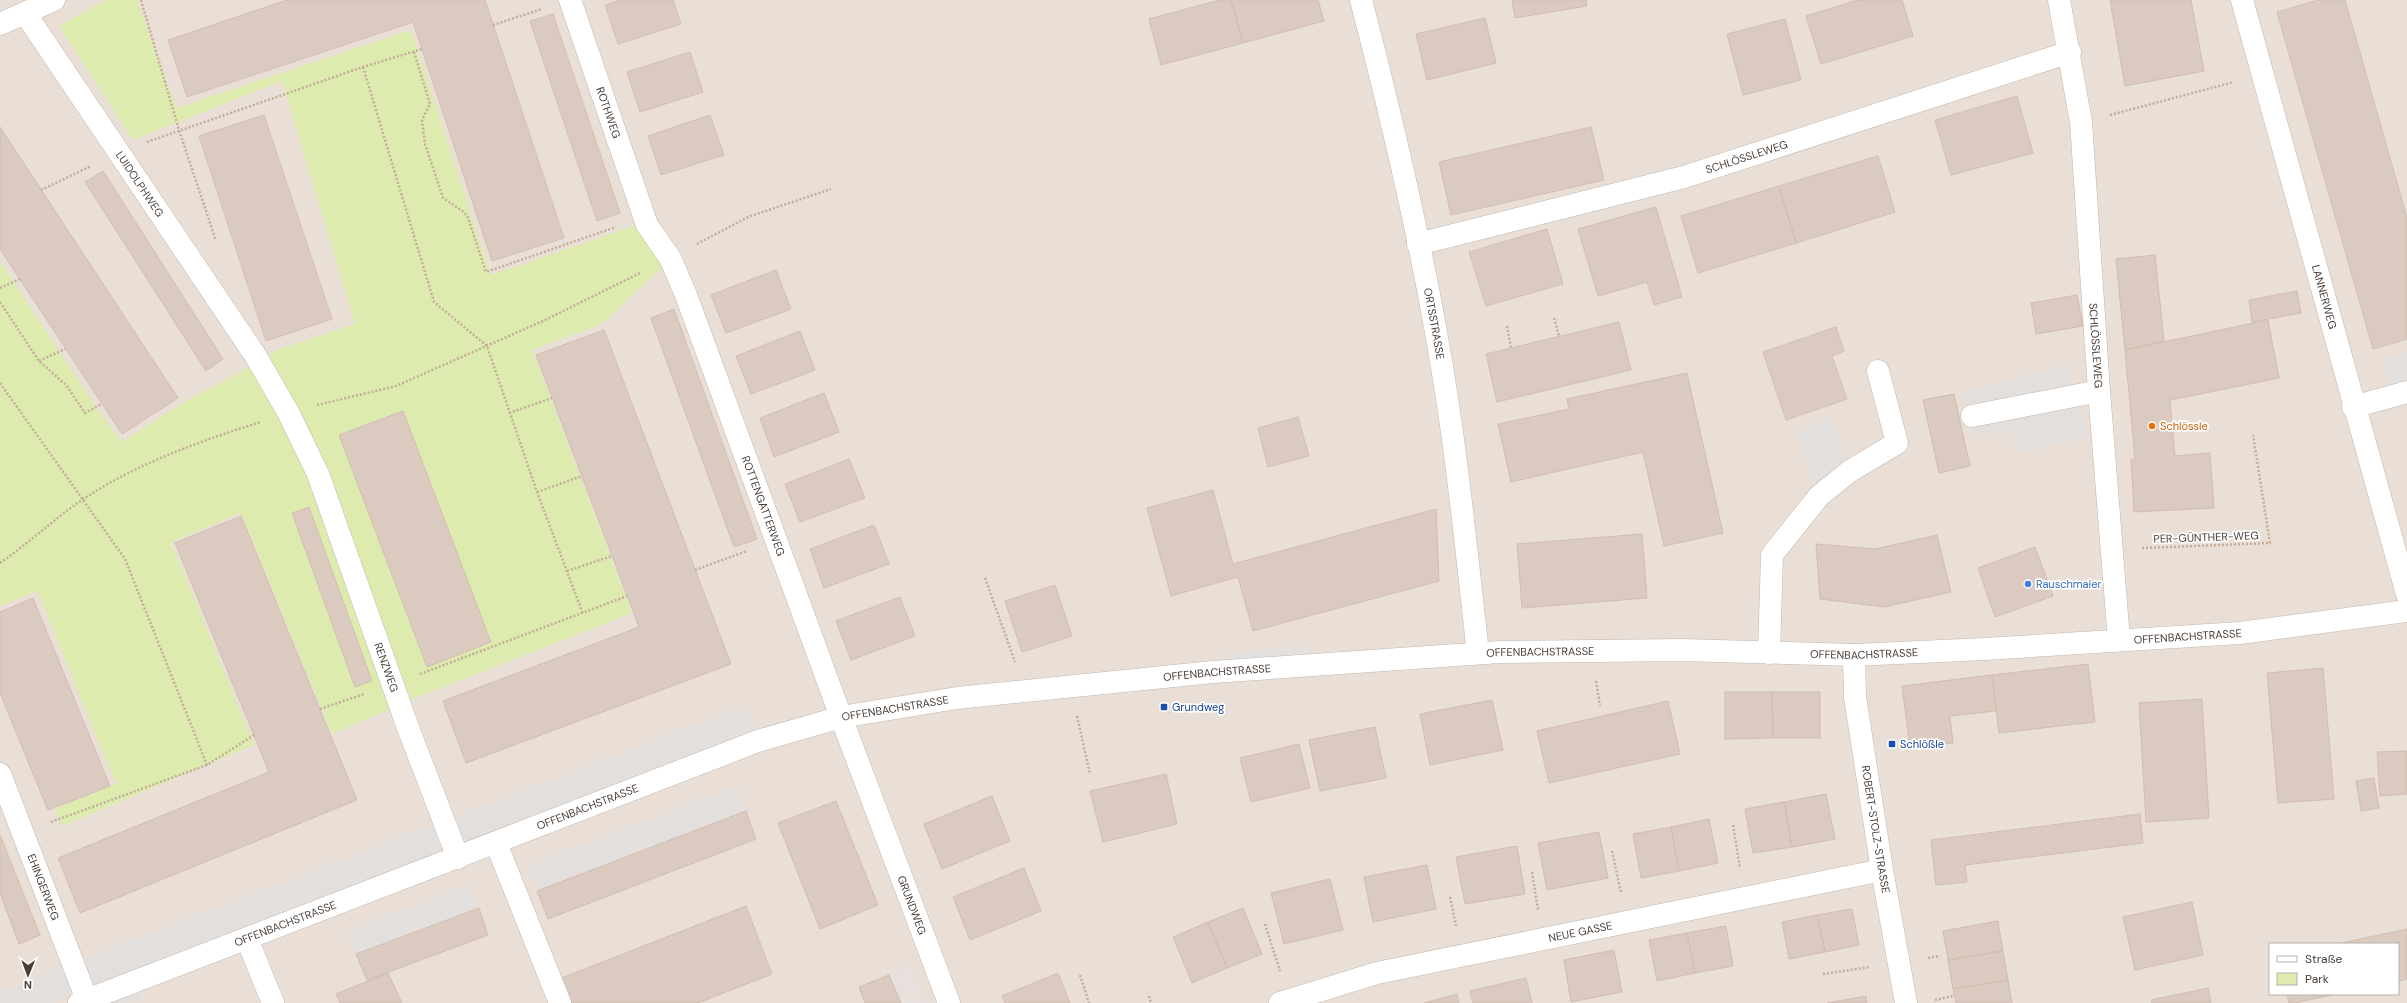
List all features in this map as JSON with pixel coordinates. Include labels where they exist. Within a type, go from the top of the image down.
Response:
[{"type":"street","points":[[0,24],[54,0]]},
{"type":"street","name":"ROTHWEG","points":[[570,0],[646,221],[670,258]]},
{"type":"street","name":"ORTSSTRASSE","points":[[1360,0],[1418,244],[1440,354],[1464,522],[1478,652]]},
{"type":"street","name":"SCHLÖSSLEWEG","points":[[2059,0],[2070,52],[2081,122],[2099,391],[2119,640]]},
{"type":"street","name":"LANNERWEG","points":[[2242,0],[2407,594]]},
{"type":"street","name":"LUIDOLPHWEG","points":[[25,13],[256,355],[288,412]]},
{"type":"street","name":"SCHLÖSSLEWEG","points":[[1418,244],[1684,177],[2070,52]]},
{"type":"street","name":"ROTTENGATTERWEG","points":[[670,258],[686,295],[841,717]]},
{"type":"street","points":[[1769,654],[1772,555],[1819,496],[1850,471],[1897,443],[1878,371]]},
{"type":"street","points":[[1972,416],[2099,391]]},
{"type":"street","points":[[2354,407],[2407,392]]},
{"type":"street","name":"RENZWEG","points":[[288,412],[318,474],[407,725],[458,858]]},
{"type":"street","name":"OFFENBACHSTRASSE","points":[[83,1001],[458,858],[758,741],[841,717],[957,698],[1071,686],[1213,672],[1478,652],[1598,649],[1854,655],[2240,633],[2407,611]]},
{"type":"street","name":"ROBERT-STOLZ-STRASSE","points":[[1854,655],[1855,697],[1882,870],[1906,1003]]},
{"type":"street","name":"GRUNDWEG","points":[[841,717],[949,1003]]},
{"type":"street","name":"EHINGERWEG","points":[[0,774],[23,832],[83,1001]]},
{"type":"street","points":[[496,843],[560,1003]]},
{"type":"street","name":"NEUE GASSE","points":[[1285,1002],[1377,973],[1882,870]]},
{"type":"street","points":[[247,939],[273,1003]]},
{"type":"path","points":[[141,0],[179,130],[219,248]]},
{"type":"path","points":[[493,25],[545,8]]},
{"type":"path","points":[[179,130],[362,67],[422,49]]},
{"type":"path","points":[[414,52],[430,104],[422,120],[425,144],[443,198],[464,212],[468,218],[486,272],[646,221]]},
{"type":"path","points":[[362,67],[434,302],[486,346],[537,492],[583,614]]},
{"type":"path","points":[[2081,122],[2262,75]]},
{"type":"path","points":[[0,563],[82,500],[130,473],[182,448],[288,412],[396,386],[486,346],[670,258],[748,217],[831,189]]},
{"type":"path","points":[[0,288],[20,279]]},
{"type":"path","points":[[0,302],[39,361],[66,385],[85,413],[102,404]]},
{"type":"path","points":[[1554,318],[1559,336]]},
{"type":"path","points":[[1507,326],[1511,348]]},
{"type":"path","points":[[39,361],[65,348]]},
{"type":"path","points":[[0,383],[125,559],[206,765]]},
{"type":"path","points":[[509,413],[552,398]]},
{"type":"path","name":"PER-GÜNTHER-WEG","points":[[2137,548],[2270,543],[2253,435]]},
{"type":"path","points":[[537,492],[582,476]]},
{"type":"path","points":[[695,570],[777,540]]},
{"type":"path","points":[[567,571],[612,556]]},
{"type":"path","points":[[985,578],[1025,691]]},
{"type":"path","points":[[416,676],[583,614],[627,596]]},
{"type":"path","points":[[1071,686],[1090,774]]},
{"type":"path","points":[[23,832],[206,765],[254,735]]},
{"type":"path","points":[[1733,825],[1745,898]]},
{"type":"path","points":[[1612,851],[1627,923]]},
{"type":"path","points":[[1532,872],[1543,940]]},
{"type":"path","points":[[1265,924],[1285,1002]]},
{"type":"path","points":[[1823,974],[1899,962]]},
{"type":"path","points":[[1080,975],[1089,1003]]},
{"type":"path","points":[[1149,996],[1151,1003]]},
{"type":"path","points":[[1931,1001],[1953,996]]},
{"type":"shaded area","points":[[0,0],[2407,0],[2407,1003],[0,1003]]},
{"type":"shaded area","points":[[2407,352],[2407,382],[2391,386],[2384,358]]},
{"type":"shaded area","points":[[2068,365],[2087,435],[2017,454],[2010,427],[1973,436],[1962,393]]},
{"type":"shaded area","points":[[1830,417],[1850,471],[1815,484],[1795,430]]},
{"type":"shaded area","points":[[1313,646],[1314,657],[1228,665],[1227,653]]},
{"type":"shaded area","points":[[747,705],[757,733],[52,1003],[0,1003],[0,991]]},
{"type":"shaded area","points":[[736,786],[746,811],[537,891],[528,866]]},
{"type":"shaded area","points":[[470,885],[479,908],[356,954],[347,932]]},
{"type":"shaded area","points":[[911,966],[926,1003],[865,1003],[859,987]]},
{"type":"shaded area","points":[[138,987],[143,998],[129,1003],[95,1003]]},
{"type":"green space","points":[[105,0],[137,0],[176,108],[411,30],[491,275],[654,219],[666,245],[660,269],[602,324],[532,350],[632,613],[418,697],[332,734],[241,513],[171,542],[254,745],[62,826],[55,809],[116,784],[37,591],[0,606],[0,261],[94,404],[122,442],[191,398],[268,357],[276,350],[355,324],[282,81],[133,140],[59,26]]},
{"type":"building","points":[[287,0],[485,0],[564,238],[492,261],[413,22],[187,97],[168,40]]},
{"type":"building","points":[[620,0],[673,0],[681,24],[618,44],[605,5]]},
{"type":"building","points":[[1220,0],[1231,0],[1243,43],[1161,65],[1149,19]]},
{"type":"building","points":[[1231,0],[1318,0],[1324,21],[1243,43]]},
{"type":"building","points":[[1512,0],[1586,0],[1587,6],[1515,18]]},
{"type":"building","points":[[1858,0],[1902,0],[1913,36],[1821,64],[1806,16]]},
{"type":"building","points":[[2110,0],[2191,0],[2204,71],[2125,86]]},
{"type":"building","points":[[2318,0],[2345,0],[2407,218],[2407,339],[2373,349],[2277,12]]},
{"type":"building","points":[[553,14],[620,213],[597,221],[530,21]]},
{"type":"building","points":[[1485,18],[1496,63],[1427,80],[1416,34]]},
{"type":"building","points":[[1785,19],[1801,80],[1743,95],[1727,34]]},
{"type":"building","points":[[690,52],[703,92],[640,112],[627,72]]},
{"type":"building","points":[[2017,96],[2033,153],[1951,175],[1935,120]]},
{"type":"building","points":[[264,115],[332,319],[266,341],[199,136]]},
{"type":"building","points":[[710,115],[724,155],[661,175],[648,136]]},
{"type":"building","points":[[0,127],[178,398],[122,434],[0,249]]},
{"type":"building","points":[[1591,127],[1604,180],[1451,215],[1439,162]]},
{"type":"building","points":[[1878,156],[1895,212],[1796,243],[1779,186]]},
{"type":"building","points":[[103,171],[223,359],[206,371],[85,182]]},
{"type":"building","points":[[1779,186],[1796,243],[1698,273],[1681,216]]},
{"type":"building","points":[[1656,207],[1682,297],[1654,305],[1647,282],[1598,296],[1578,229]]},
{"type":"building","points":[[1547,229],[1563,284],[1486,306],[1469,252]]},
{"type":"building","points":[[2155,255],[2164,341],[2125,350],[2116,259]]},
{"type":"building","points":[[776,270],[791,309],[726,333],[711,295]]},
{"type":"building","points":[[2297,291],[2301,313],[2252,322],[2249,300]]},
{"type":"building","points":[[2077,295],[2083,326],[2036,334],[2031,303]]},
{"type":"building","points":[[674,309],[757,539],[734,547],[651,318]]},
{"type":"building","name":"Schlössle","points":[[2268,320],[2279,378],[2170,400],[2175,456],[2210,453],[2214,508],[2134,512],[2131,459],[2135,459],[2125,350]]},
{"type":"building","points":[[1619,322],[1631,370],[1497,402],[1486,354]]},
{"type":"building","points":[[1836,327],[1844,351],[1832,356],[1847,399],[1786,420],[1763,352]]},
{"type":"building","points":[[604,330],[731,664],[466,763],[443,701],[639,627],[536,355]]},
{"type":"building","points":[[800,331],[815,370],[751,394],[736,356]]},
{"type":"building","points":[[1687,373],[1723,533],[1664,546],[1643,452],[1511,482],[1498,424],[1569,409],[1567,399]]},
{"type":"building","points":[[824,393],[839,432],[774,457],[760,418]]},
{"type":"building","points":[[1954,394],[1970,466],[1939,473],[1923,400]]},
{"type":"building","points":[[403,411],[491,642],[427,667],[339,435]]},
{"type":"building","points":[[1298,417],[1309,456],[1268,467],[1258,428]]},
{"type":"building","points":[[849,459],[865,498],[800,522],[785,484]]},
{"type":"building","points":[[1213,490],[1233,564],[1436,509],[1439,581],[1253,631],[1238,577],[1171,596],[1147,508]]},
{"type":"building","points":[[309,507],[372,681],[355,687],[292,513]]},
{"type":"building","points":[[241,516],[357,800],[80,913],[58,858],[269,772],[175,543]]},
{"type":"building","points":[[874,525],[889,564],[824,588],[810,549]]},
{"type":"building","points":[[1642,534],[1647,598],[1522,608],[1517,544]]},
{"type":"building","points":[[1937,535],[1951,592],[1884,607],[1820,599],[1816,544],[1875,549]]},
{"type":"building","points":[[2035,547],[2053,596],[1995,617],[1978,568]]},
{"type":"building","points":[[1055,585],[1072,636],[1022,652],[1005,601]]},
{"type":"building","points":[[900,597],[915,636],[851,660],[836,621]]},
{"type":"building","points":[[33,598],[110,786],[48,810],[0,693],[0,612]]},
{"type":"building","points":[[2088,664],[2095,722],[1999,733],[1992,675]]},
{"type":"building","points":[[2323,668],[2334,799],[2278,803],[2267,673]]},
{"type":"building","points":[[1992,675],[1996,711],[1950,716],[1953,743],[1910,748],[1902,686]]},
{"type":"building","points":[[1725,692],[1772,692],[1773,738],[1725,739]]},
{"type":"building","points":[[1772,692],[1820,692],[1820,738],[1773,738]]},
{"type":"building","points":[[2202,699],[2209,818],[2146,822],[2139,703]]},
{"type":"building","points":[[1492,700],[1503,750],[1430,765],[1420,714]]},
{"type":"building","points":[[1668,701],[1680,754],[1549,783],[1537,731]]},
{"type":"building","points":[[1375,727],[1386,778],[1320,791],[1309,740]]},
{"type":"building","points":[[1299,744],[1310,788],[1251,802],[1240,758]]},
{"type":"building","points":[[2407,751],[2407,794],[2380,796],[2377,752]]},
{"type":"building","points":[[1166,774],[1177,824],[1103,842],[1090,791]]},
{"type":"building","points":[[2374,778],[2379,808],[2361,811],[2356,781]]},
{"type":"building","points":[[1826,794],[1835,839],[1792,847],[1784,802]]},
{"type":"building","points":[[992,796],[1010,841],[942,869],[924,824]]},
{"type":"building","points":[[836,801],[878,905],[820,929],[778,823]]},
{"type":"building","points":[[1784,802],[1792,847],[1753,853],[1745,809]]},
{"type":"building","points":[[746,811],[756,839],[548,919],[537,891]]},
{"type":"building","points":[[2140,814],[2143,843],[1965,865],[1967,882],[1936,885],[1931,840]]},
{"type":"building","points":[[1709,819],[1718,863],[1679,871],[1671,827]]},
{"type":"building","points":[[1671,827],[1679,871],[1641,878],[1633,834]]},
{"type":"building","points":[[1599,832],[1608,878],[1547,890],[1538,843]]},
{"type":"building","points":[[0,835],[40,935],[19,944],[0,893]]},
{"type":"building","points":[[1517,846],[1525,894],[1465,904],[1456,857]]},
{"type":"building","points":[[1427,865],[1436,909],[1373,922],[1364,877]]},
{"type":"building","points":[[1024,868],[1041,911],[970,940],[953,897]]},
{"type":"building","points":[[1330,879],[1343,930],[1284,944],[1271,893]]},
{"type":"building","points":[[2192,902],[2203,955],[2135,970],[2123,917]]},
{"type":"building","points":[[746,906],[772,974],[698,1003],[568,1003],[559,979]]},
{"type":"building","points":[[479,908],[488,935],[367,980],[356,954]]},
{"type":"building","points":[[1243,908],[1262,954],[1227,968],[1208,922]]},
{"type":"building","points":[[1852,909],[1859,945],[1825,952],[1817,915]]},
{"type":"building","points":[[1817,915],[1825,952],[1789,959],[1782,922]]},
{"type":"building","points":[[1998,921],[2003,951],[1948,960],[1943,931]]},
{"type":"building","points":[[1208,922],[1227,968],[1192,983],[1173,937]]},
{"type":"building","points":[[1726,926],[1733,966],[1695,973],[1687,933]]},
{"type":"building","points":[[2407,929],[2407,979],[2399,981],[2399,943],[2342,943]]},
{"type":"building","points":[[1687,933],[1695,973],[1657,981],[1649,940]]},
{"type":"building","points":[[1614,950],[1622,992],[1571,1002],[1564,960]]},
{"type":"building","points":[[2003,951],[2008,980],[1953,989],[1948,960]]},
{"type":"building","points":[[388,973],[402,1003],[340,1003],[336,994]]},
{"type":"building","points":[[1058,973],[1070,1003],[1005,1003],[1002,996]]},
{"type":"building","points":[[889,975],[901,1003],[865,1003],[859,987]]},
{"type":"building","points":[[1526,978],[1532,1003],[1473,1003],[1470,991]]},
{"type":"building","points":[[2008,980],[2012,1003],[1956,1003],[1953,989]]},
{"type":"building","points":[[2208,988],[2211,1003],[2152,1003],[2151,1000]]},
{"type":"building","points":[[1457,994],[1459,1003],[1424,1003]]},
{"type":"building","points":[[2287,995],[2332,995],[2294,1003],[2289,1003]]},
{"type":"building","points":[[1866,996],[1867,1003],[1827,1003]]},
{"type":"place","name":"Schlössle","points":[[2152,426]]},
{"type":"place","name":"Rauschmaier","points":[[2028,584]]},
{"type":"place","name":"Grundweg","points":[[1164,707]]},
{"type":"place","name":"Schlößle","points":[[1892,744]]}]
